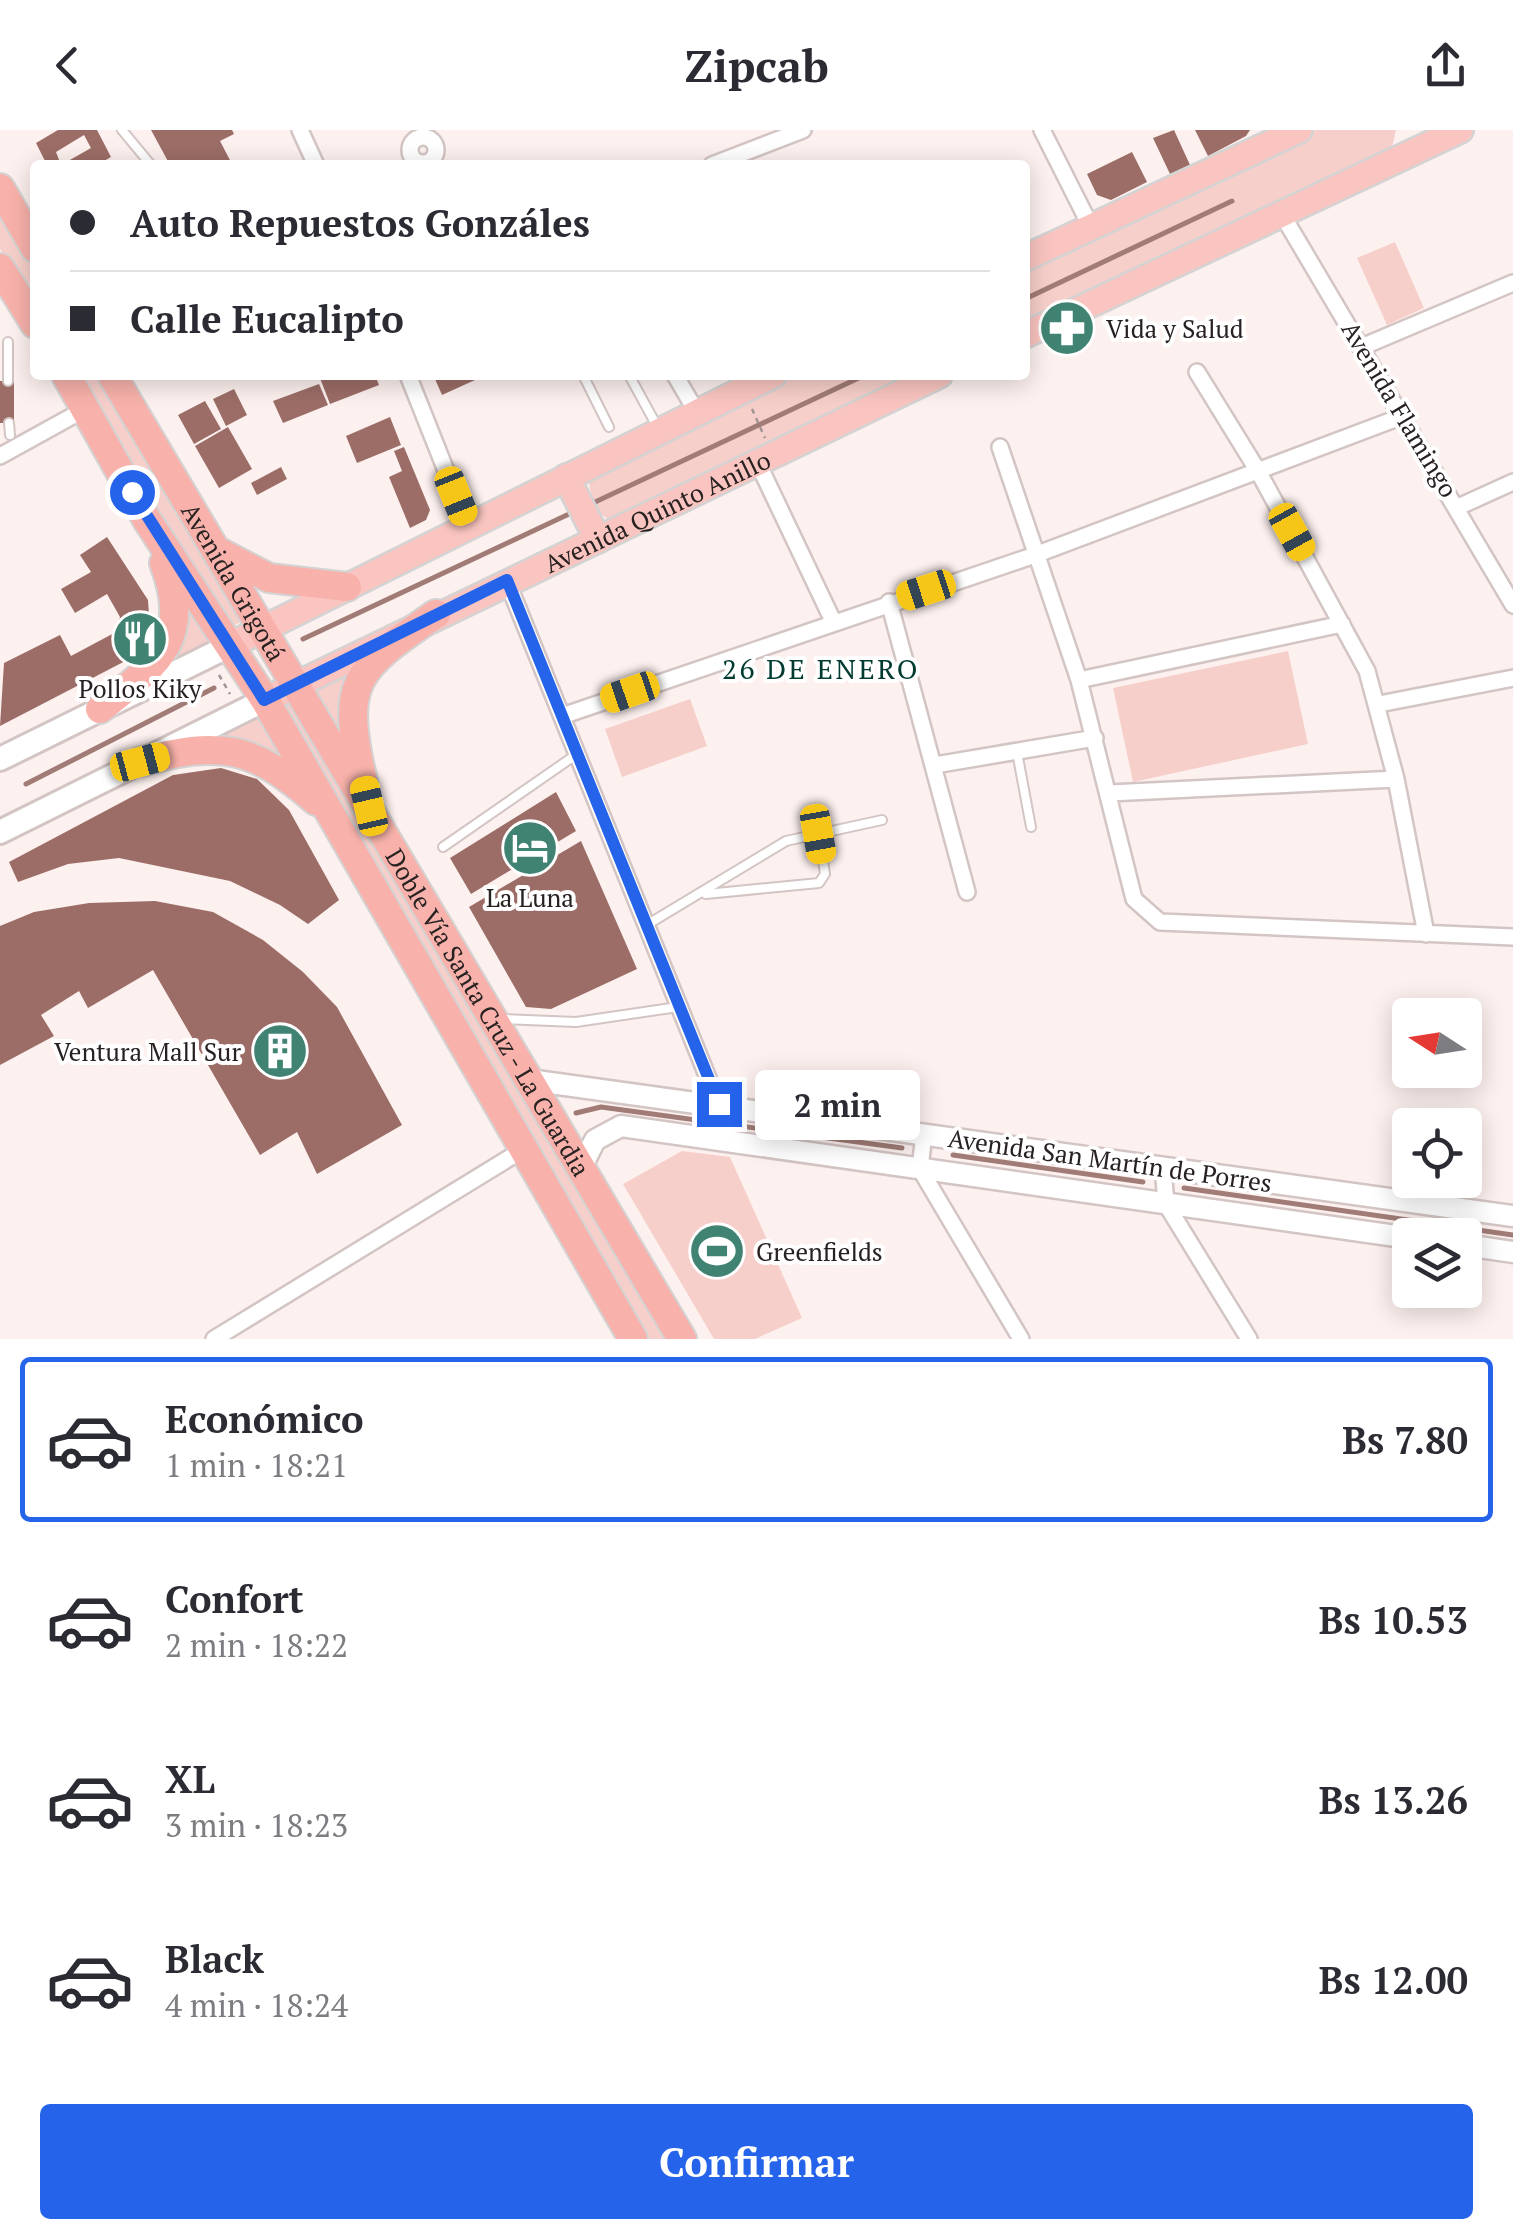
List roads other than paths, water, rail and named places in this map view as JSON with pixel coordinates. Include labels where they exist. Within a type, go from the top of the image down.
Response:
[{"type":"highway","points":[[0,188],[30,239]]},
{"type":"highway","points":[[0,268],[30,316]]},
{"type":"highway","name":"Avenida Grigotá","points":[[69,380],[147,520],[264,700]]},
{"type":"highway","name":"Avenida Grigotá","points":[[115,380],[221,553],[294,685]]},
{"type":"highway","points":[[100,709],[158,659],[174,630],[175,594],[147,520]]},
{"type":"highway","points":[[221,553],[269,578],[347,587]]},
{"type":"highway","points":[[369,806],[352,737],[358,687],[384,650],[436,614]]},
{"type":"highway","name":"Doble Vía Santa Cruz - La Guardia","points":[[294,685],[681,1338]]},
{"type":"highway","name":"Doble Vía Santa Cruz - La Guardia","points":[[264,700],[632,1339]]},
{"type":"highway","points":[[140,762],[188,749],[220,747],[246,752],[297,784],[330,813]]},
{"type":"main road","points":[[1030,256],[1272,136],[1299,130]]},
{"type":"main road","points":[[1030,333],[1460,130]]},
{"type":"main road","points":[[0,759],[658,428],[762,380]]},
{"type":"main road","name":"Avenida Quinto Anillo","points":[[0,832],[436,614],[598,540],[761,448],[927,380]]},
{"type":"main road","points":[[566,477],[598,540]]},
{"type":"street","points":[[300,130],[314,160]]},
{"type":"street","points":[[725,160],[803,130]]},
{"type":"street","points":[[1042,130],[1091,227]]},
{"type":"street","name":"Avenida Flamingo","points":[[1283,216],[1364,346],[1513,605]]},
{"type":"street","points":[[1364,346],[1513,283]]},
{"type":"street","points":[[1197,372],[1258,471],[1342,624],[1379,704],[1426,934]]},
{"type":"street","points":[[410,380],[468,526]]},
{"type":"street","points":[[679,380],[696,411]]},
{"type":"street","points":[[0,456],[86,408]]},
{"type":"street","points":[[562,716],[1036,555],[1403,416]]},
{"type":"street","points":[[1000,447],[1079,680],[1134,899],[1160,922],[1513,937]]},
{"type":"street","points":[[761,448],[833,621]]},
{"type":"street","points":[[1458,506],[1513,482]]},
{"type":"street","points":[[507,580],[719,1104]]},
{"type":"street","points":[[889,602],[968,892]]},
{"type":"street","points":[[1079,680],[1342,624]]},
{"type":"street","points":[[1379,704],[1513,678]]},
{"type":"street","points":[[935,765],[1095,738]]},
{"type":"street","points":[[1110,792],[1396,780]]},
{"type":"street","name":"Avenida San Martín de Porres","points":[[529,1080],[1513,1216]]},
{"type":"street","name":"Avenida San Martín de Porres","points":[[581,1168],[596,1140],[621,1126],[1392,1235]]},
{"type":"street","points":[[924,1133],[920,1168],[1021,1339]]},
{"type":"street","points":[[214,1339],[524,1149]]},
{"type":"street","points":[[1163,1167],[1166,1204],[1249,1339]]},
{"type":"street","points":[[1482,1247],[1513,1252]]},
{"type":"lane","points":[[123,130],[146,160]]},
{"type":"lane","points":[[8,342],[8,381]]},
{"type":"lane","points":[[585,380],[609,427]]},
{"type":"lane","points":[[631,380],[658,428]]},
{"type":"lane","points":[[9,423],[10,435]]},
{"type":"lane","points":[[1016,752],[1031,826]]},
{"type":"lane","points":[[442,847],[576,754]]},
{"type":"lane","points":[[645,926],[786,841],[882,820]]},
{"type":"lane","points":[[702,895],[819,883],[826,874],[818,834]]},
{"type":"lane","points":[[493,1019],[576,1022],[678,1007]]},
{"type":"waterway","points":[[1030,297],[1232,201]]},
{"type":"waterway","points":[[593,503],[854,380]]},
{"type":"waterway","points":[[303,639],[569,514]]},
{"type":"waterway","points":[[26,784],[214,688]]},
{"type":"waterway","points":[[576,1113],[601,1107],[902,1148]]},
{"type":"waterway","points":[[953,1155],[1143,1182]]},
{"type":"waterway","points":[[1184,1188],[1513,1235]]},
{"type":"place","name":"Vida y Salud","points":[[1067,328]]},
{"type":"place","name":"Pollos Kiky","points":[[140,639]]},
{"type":"place","name":"La Luna","points":[[530,848]]},
{"type":"place","name":"Ventura Mall Sur","points":[[280,1051]]},
{"type":"place","name":"Greenfields","points":[[717,1251]]},
{"type":"district","name":"26 DE ENERO","points":[[821,668]]}]
